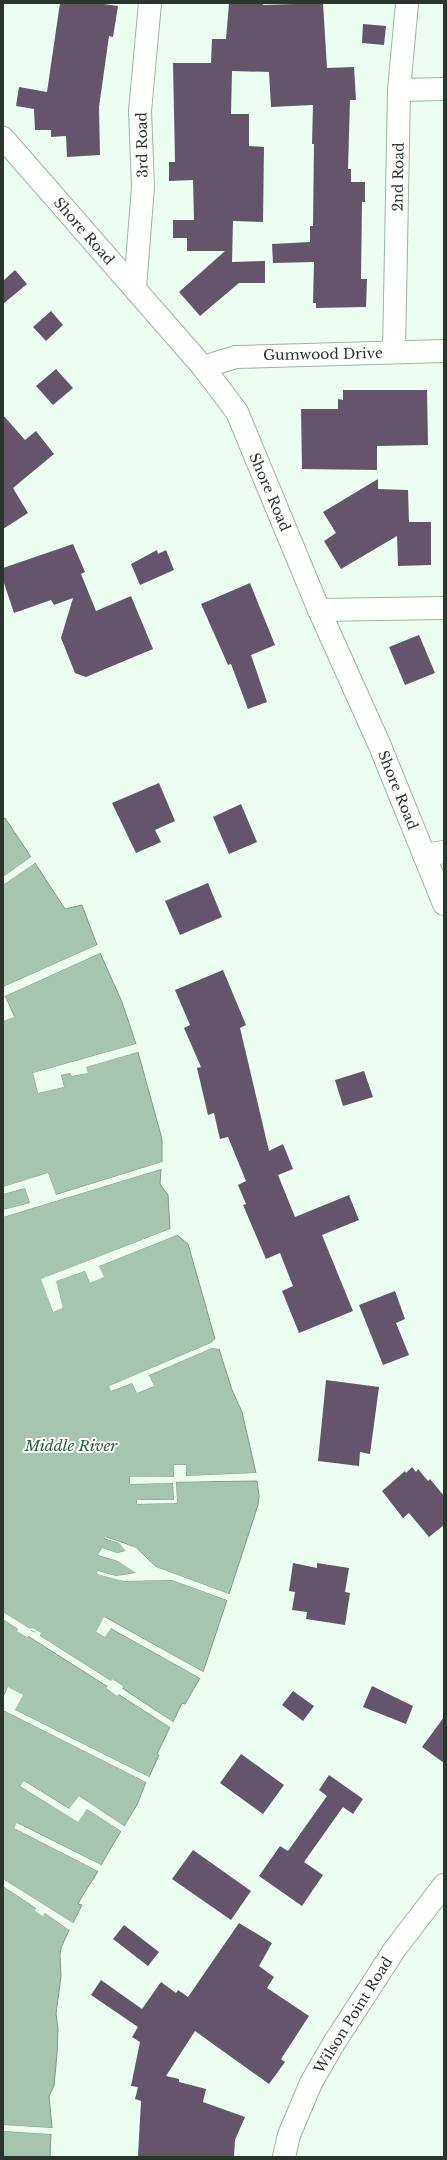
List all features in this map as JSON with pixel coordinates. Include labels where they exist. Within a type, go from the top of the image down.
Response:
[{"type":"street","name":"3rd Road","points":[[135,288],[143,187],[140,110],[150,3]]},
{"type":"street","name":"2nd Road","points":[[394,352],[400,90],[407,3]]},
{"type":"street","points":[[400,90],[444,90]]},
{"type":"street","name":"Shore Road","points":[[3,138],[203,367],[237,412],[319,610],[380,746],[434,854],[444,904]]},
{"type":"street","name":"Gumwood Drive","points":[[203,367],[236,357],[444,351]]},
{"type":"street","points":[[319,610],[444,608]]},
{"type":"street","name":"Wilson Point Road","points":[[284,2157],[289,2135],[311,2083],[334,2043],[395,1949],[444,1885]]},
{"type":"water","points":[[5,818],[31,857],[3,877],[3,819]]},
{"type":"water","points":[[35,863],[65,909],[82,905],[97,945],[3,987],[3,885]]},
{"type":"water","points":[[100,953],[122,1002],[136,1044],[33,1073],[38,1093],[64,1087],[61,1075],[70,1073],[72,1076],[88,1073],[85,1067],[138,1052],[162,1139],[162,1162],[55,1195],[48,1173],[3,1187],[3,1021],[14,1016],[5,996]]},
{"type":"water","name":"Middle River","points":[[161,1169],[160,1184],[168,1195],[170,1229],[42,1279],[53,1312],[63,1308],[55,1281],[85,1271],[90,1283],[103,1277],[99,1266],[177,1235],[188,1244],[215,1339],[211,1343],[109,1386],[112,1391],[132,1383],[137,1393],[154,1386],[149,1375],[212,1348],[219,1349],[232,1390],[242,1412],[256,1473],[186,1476],[186,1465],[174,1465],[174,1477],[130,1478],[130,1484],[173,1483],[174,1500],[137,1500],[137,1504],[177,1503],[176,1482],[257,1481],[259,1496],[258,1505],[229,1594],[156,1567],[142,1553],[127,1544],[106,1537],[105,1539],[119,1543],[127,1551],[117,1553],[102,1548],[98,1555],[118,1561],[137,1573],[116,1576],[98,1571],[124,1581],[172,1580],[227,1600],[203,1672],[105,1617],[96,1632],[105,1637],[110,1628],[200,1678],[185,1704],[182,1703],[173,1722],[122,1688],[123,1686],[112,1679],[111,1681],[40,1636],[41,1634],[30,1630],[3,1612],[3,1217]]},
{"type":"water","points":[[25,1188],[30,1203],[3,1210],[3,1194]]},
{"type":"water","points":[[3,1619],[18,1629],[17,1630],[108,1687],[106,1688],[117,1696],[118,1694],[170,1727],[157,1754],[159,1755],[149,1777],[15,1710],[22,1695],[8,1687],[3,1697]]},
{"type":"water","points":[[3,1710],[146,1782],[137,1805],[124,1826],[79,1796],[70,1809],[24,1781],[20,1786],[77,1821],[87,1809],[121,1831],[101,1865],[18,1823],[14,1828],[98,1871],[78,1904],[82,1905],[73,1923],[3,1879]]},
{"type":"water","points":[[3,1886],[37,1909],[43,1916],[45,1913],[69,1930],[61,1948],[60,1955],[61,1976],[56,2014],[58,2028],[57,2054],[54,2086],[49,2096],[52,2128],[3,2125]]},
{"type":"water","points":[[3,2131],[51,2134],[50,2157],[3,2157]]},
{"type":"pier","points":[[31,857],[32,859],[3,879],[3,877]]},
{"type":"pier","points":[[34,861],[35,863],[3,885],[3,883]]},
{"type":"pier","points":[[97,945],[98,947],[3,989],[3,987]]},
{"type":"pier","points":[[99,952],[100,953],[5,996],[14,1017],[3,1021],[3,1019],[12,1016],[4,994]]},
{"type":"pier","points":[[136,1044],[136,1046],[35,1074],[39,1091],[62,1085],[60,1073],[70,1071],[73,1074],[85,1072],[85,1065],[138,1050],[138,1052],[86,1067],[88,1073],[72,1076],[70,1073],[61,1075],[64,1087],[38,1093],[33,1073]]},
{"type":"pier","points":[[162,1162],[162,1164],[56,1197],[54,1196],[47,1176],[3,1189],[3,1187],[48,1173],[56,1195]]},
{"type":"pier","points":[[161,1167],[161,1169],[3,1217],[3,1215]]},
{"type":"pier","points":[[24,1186],[27,1187],[31,1204],[3,1212],[3,1210],[30,1203],[25,1188],[3,1194],[3,1192]]},
{"type":"pier","points":[[170,1229],[172,1230],[44,1280],[54,1309],[60,1307],[54,1279],[85,1269],[91,1280],[101,1276],[98,1264],[175,1233],[177,1235],[99,1266],[104,1277],[90,1283],[85,1271],[56,1281],[63,1308],[53,1312],[41,1279]]},
{"type":"pier","points":[[215,1339],[216,1341],[211,1345],[112,1387],[112,1389],[132,1381],[138,1391],[151,1385],[148,1373],[211,1346],[218,1347],[219,1349],[212,1348],[149,1375],[154,1386],[137,1393],[132,1383],[111,1391],[109,1386],[211,1343]]},
{"type":"pier","points":[[174,1465],[186,1465],[186,1476],[256,1473],[256,1475],[186,1478],[184,1476],[184,1467],[176,1467],[175,1478],[132,1479],[132,1482],[257,1480],[176,1482],[177,1503],[137,1504],[137,1500],[174,1500],[173,1483],[130,1484],[130,1477],[174,1477]]},
{"type":"pier","points":[[105,1537],[136,1548],[156,1567],[229,1594],[228,1596],[155,1569],[141,1554],[123,1545],[128,1550],[128,1553],[117,1555],[103,1551],[101,1554],[119,1559],[139,1573],[137,1575],[118,1578],[172,1578],[227,1598],[227,1600],[172,1580],[124,1581],[97,1574],[98,1571],[116,1576],[136,1573],[118,1561],[98,1555],[102,1548],[117,1553],[126,1551],[119,1543]]},
{"type":"pier","points":[[3,1612],[30,1629],[32,1628],[41,1633],[40,1636],[111,1681],[112,1679],[123,1686],[122,1689],[173,1722],[172,1723],[121,1690],[121,1687],[113,1682],[110,1683],[39,1637],[38,1634],[32,1630],[30,1631],[3,1614]]},
{"type":"pier","points":[[3,1617],[19,1627],[20,1630],[30,1634],[109,1685],[109,1688],[117,1693],[119,1692],[171,1726],[170,1727],[119,1694],[117,1696],[106,1688],[108,1686],[29,1636],[27,1637],[17,1631],[18,1629],[3,1619]]},
{"type":"pier","points":[[104,1617],[203,1672],[202,1674],[105,1620],[99,1631],[104,1634],[111,1626],[201,1676],[200,1678],[111,1628],[105,1637],[96,1632]]},
{"type":"pier","points":[[8,1687],[23,1695],[15,1710],[149,1777],[148,1779],[14,1712],[13,1710],[20,1696],[9,1690],[3,1699]]},
{"type":"pier","points":[[3,1708],[147,1781],[146,1782],[3,1710]]},
{"type":"pier","points":[[24,1781],[69,1809],[79,1796],[124,1826],[122,1828],[79,1799],[69,1811],[25,1784],[23,1786],[77,1819],[87,1807],[122,1829],[121,1831],[87,1809],[78,1822],[20,1786]]},
{"type":"pier","points":[[17,1823],[101,1865],[100,1867],[18,1825],[17,1827],[99,1869],[98,1871],[14,1828]]},
{"type":"pier","points":[[3,1879],[73,1923],[72,1925],[3,1881]]},
{"type":"pier","points":[[3,1884],[38,1907],[38,1910],[43,1913],[46,1912],[70,1928],[69,1930],[45,1913],[43,1916],[35,1911],[36,1908],[3,1886]]},
{"type":"pier","points":[[3,2125],[52,2128],[52,2129],[3,2127]]},
{"type":"pier","points":[[3,2129],[52,2132],[51,2134],[3,2131]]},
{"type":"building","points":[[60,3],[96,3],[118,6],[113,37],[109,36],[99,107],[100,155],[67,157],[66,136],[51,137],[51,130],[35,130],[34,109],[16,106],[19,87],[47,92]]},
{"type":"building","points":[[229,3],[264,3],[263,5],[323,3],[327,68],[354,67],[356,100],[350,100],[348,169],[351,169],[351,182],[365,182],[365,202],[362,202],[361,279],[367,279],[366,307],[316,308],[316,303],[313,303],[314,262],[273,263],[272,244],[310,242],[310,226],[313,226],[314,144],[312,144],[313,105],[271,107],[269,72],[232,71],[231,114],[249,114],[249,146],[264,147],[263,222],[233,221],[232,262],[265,261],[265,283],[239,283],[200,316],[179,292],[225,251],[187,251],[187,238],[173,238],[173,220],[194,220],[193,180],[169,181],[169,162],[175,162],[173,63],[211,63],[212,39],[226,39]]},
{"type":"building","points":[[363,24],[386,26],[384,45],[362,43]]},
{"type":"building","points":[[15,270],[27,284],[3,304],[3,281]]},
{"type":"building","points":[[51,311],[63,325],[46,341],[33,327]]},
{"type":"building","points":[[56,369],[73,388],[53,405],[36,386]]},
{"type":"building","points":[[343,390],[427,390],[428,445],[377,446],[377,470],[302,469],[301,409],[338,409],[338,399],[343,400]]},
{"type":"building","points":[[3,415],[25,440],[36,431],[54,454],[13,488],[28,513],[3,529]]},
{"type":"building","points":[[378,479],[378,489],[408,490],[409,522],[431,522],[431,565],[398,566],[397,536],[341,569],[324,541],[336,533],[323,512]]},
{"type":"building","points":[[73,544],[85,572],[81,574],[96,611],[131,596],[153,649],[86,677],[75,673],[61,638],[73,598],[54,605],[51,600],[14,613],[3,580],[3,568]]},
{"type":"building","points":[[157,550],[158,554],[166,550],[174,570],[140,585],[131,564]]},
{"type":"building","points":[[250,583],[275,645],[251,655],[267,702],[248,709],[231,664],[228,665],[201,604]]},
{"type":"building","points":[[419,635],[435,673],[405,685],[389,647]]},
{"type":"building","points":[[159,783],[175,821],[155,830],[161,842],[136,853],[112,803]]},
{"type":"building","points":[[241,804],[257,842],[229,854],[213,817]]},
{"type":"building","points":[[208,883],[222,917],[180,935],[165,901]]},
{"type":"building","points":[[223,970],[246,1025],[240,1028],[269,1151],[283,1144],[293,1169],[278,1175],[295,1217],[349,1195],[359,1220],[322,1235],[353,1311],[299,1333],[282,1291],[293,1286],[280,1253],[266,1259],[243,1205],[246,1204],[238,1185],[246,1181],[228,1137],[220,1139],[214,1113],[208,1115],[197,1068],[201,1067],[184,1028],[190,1025],[175,990]]},
{"type":"building","points":[[364,1071],[373,1097],[343,1106],[335,1080]]},
{"type":"building","points":[[395,1291],[405,1319],[396,1323],[409,1355],[383,1365],[359,1305]]},
{"type":"building","points":[[326,1380],[379,1387],[370,1454],[360,1452],[359,1466],[318,1461]]},
{"type":"building","points":[[412,1467],[416,1472],[418,1469],[428,1481],[430,1479],[444,1496],[444,1525],[429,1537],[409,1513],[403,1518],[382,1491],[405,1471],[406,1473]]},
{"type":"building","points":[[293,1563],[317,1568],[317,1563],[349,1568],[345,1592],[350,1593],[345,1625],[306,1619],[307,1612],[292,1610],[295,1592],[289,1591]]},
{"type":"building","points":[[372,1686],[413,1706],[406,1724],[363,1707]]},
{"type":"building","points":[[293,1691],[314,1706],[303,1721],[282,1705]]},
{"type":"building","points":[[444,1717],[444,1763],[422,1747]]},
{"type":"building","points":[[241,1754],[284,1785],[263,1814],[220,1783]]},
{"type":"building","points":[[329,1775],[363,1799],[353,1814],[343,1807],[304,1862],[323,1875],[302,1906],[259,1876],[280,1846],[288,1851],[327,1796],[319,1790]]},
{"type":"building","points":[[193,1850],[251,1891],[231,1920],[172,1879]]},
{"type":"building","points":[[239,1923],[272,1943],[259,1966],[274,1977],[267,1988],[309,2016],[281,2059],[285,2062],[269,2084],[195,2031],[166,2076],[179,2079],[179,2082],[206,2089],[203,2102],[245,2117],[235,2140],[234,2157],[138,2156],[141,2101],[135,2099],[138,2087],[131,2086],[140,2042],[132,2037],[138,2027],[91,1995],[101,1980],[142,2009],[161,1982],[176,1993],[178,1990],[188,1997]]},
{"type":"building","points":[[124,1925],[159,1952],[148,1966],[113,1939]]}]
